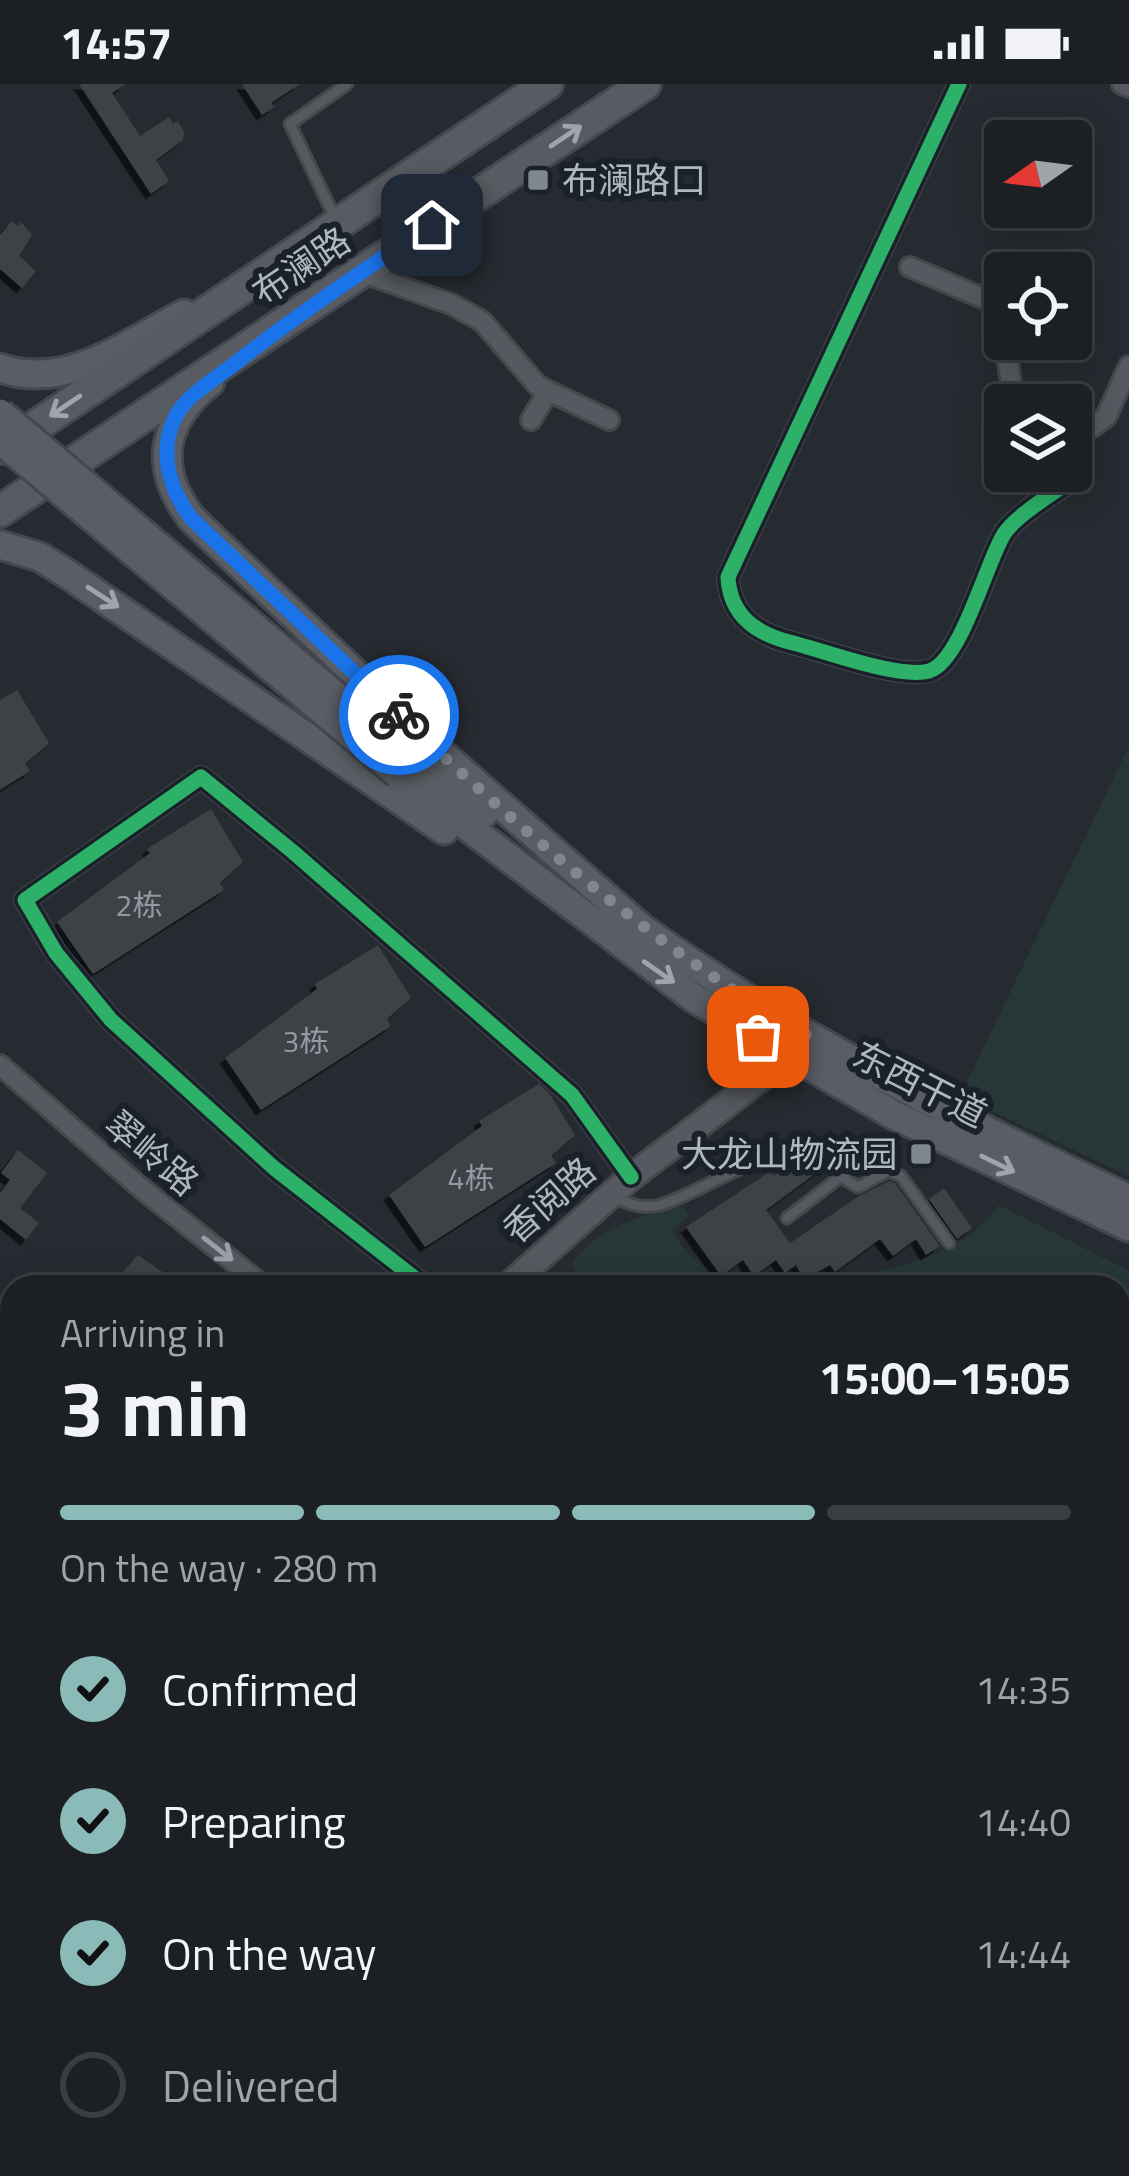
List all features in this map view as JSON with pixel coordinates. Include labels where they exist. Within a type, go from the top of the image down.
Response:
[{"type":"main road","name":"布澜路","points":[[0,450],[547,84]]},
{"type":"main road","name":"布澜路","points":[[0,511],[645,84]]},
{"type":"main road","points":[[0,368],[44,376],[88,365],[267,270]]},
{"type":"main road","points":[[293,317],[177,414],[167,463],[180,503],[245,571],[630,936]]},
{"type":"main road","points":[[0,413],[405,767]]},
{"type":"main road","points":[[0,440],[405,767]]},
{"type":"main road","points":[[0,545],[40,557],[353,770],[630,936]]},
{"type":"main road","name":"东西干道","points":[[405,767],[630,936],[729,988],[892,1114],[1129,1227]]},
{"type":"main road","name":"东西干道","points":[[801,1047],[1129,1199]]},
{"type":"street","points":[[958,84],[728,577],[729,596],[748,623],[771,638],[902,671],[926,672],[947,657],[1006,530],[1056,492]]},
{"type":"street","points":[[910,267],[999,305],[1011,384]]},
{"type":"street","points":[[361,272],[452,304],[482,321],[538,386],[609,420]]},
{"type":"street","points":[[1092,427],[1106,417],[1129,366]]},
{"type":"street","points":[[531,420],[548,392]]},
{"type":"street","points":[[411,1275],[274,1168],[111,1020],[56,952],[25,900],[201,777],[572,1095],[631,1177]]},
{"type":"street","name":"香阅路","points":[[520,1275],[610,1194],[801,1047]]},
{"type":"street","name":"翠岭路","points":[[0,1065],[250,1275]]},
{"type":"lane","points":[[337,223],[290,124],[347,84]]},
{"type":"lane","points":[[610,1194],[631,1205],[660,1205],[799,1147],[839,1153],[901,1175],[949,1243]]},
{"type":"lane","points":[[787,1218],[841,1178],[849,1164],[839,1153]]},
{"type":"lane","points":[[841,1178],[858,1187],[890,1170]]},
{"type":"shaded area","points":[[1129,746],[1129,1176],[960,1096]]},
{"type":"shaded area","points":[[999,1205],[1129,1275],[854,1275],[932,1255],[981,1226]]},
{"type":"shaded area","points":[[682,1206],[688,1216],[672,1231],[686,1251],[717,1275],[577,1275],[572,1265],[591,1243],[653,1213]]},
{"type":"building","points":[[79,84],[126,84],[112,93],[140,136],[169,117],[173,124],[178,121],[183,140],[156,160],[169,181],[151,194]]},
{"type":"building","points":[[242,84],[300,84],[271,103],[274,107],[262,115]]},
{"type":"building","points":[[12,221],[18,226],[21,222],[32,235],[19,256],[36,271],[22,288],[0,269],[0,235]]},
{"type":"building","points":[[17,690],[49,743],[25,764],[30,771],[0,790],[0,700]]},
{"type":"building","points":[[211,809],[243,862],[220,883],[224,890],[93,974],[57,922],[150,853],[147,849]]},
{"type":"building","points":[[378,945],[411,998],[387,1019],[391,1026],[261,1110],[225,1058],[317,989],[315,984]]},
{"type":"building","points":[[539,1084],[575,1135],[551,1156],[556,1163],[425,1247],[389,1195],[482,1126],[479,1121]]},
{"type":"building","points":[[18,1150],[47,1173],[20,1208],[39,1223],[26,1240],[0,1219],[0,1193],[10,1180],[1,1173]]},
{"type":"building","points":[[799,1158],[822,1158],[827,1165],[766,1210],[790,1243],[889,1181],[940,1246],[926,1255],[916,1239],[893,1256],[880,1239],[835,1272],[830,1265],[813,1275],[801,1275],[796,1265],[785,1273],[776,1260],[753,1275],[743,1260],[720,1275],[686,1227]]},
{"type":"building","points":[[944,1188],[972,1228],[957,1239],[929,1199]]},
{"type":"building","points":[[138,1255],[167,1275],[120,1275]]},
{"type":"cycle path","points":[[959,84],[728,577],[730,591],[747,621],[780,639],[881,668],[929,671],[952,650],[1004,534],[1054,492]]},
{"type":"cycle path","points":[[411,1275],[274,1168],[111,1020],[56,953],[25,900],[201,777],[572,1095],[631,1177]]},
{"type":"way so far","points":[[399,715],[639,926],[812,1038],[790,1056],[758,1037]]},
{"type":"place","name":"布澜路口","points":[[538,180]]},
{"type":"place","name":"大龙山物流园","points":[[921,1154]]},
{"type":"route","points":[[399,715],[192,519],[171,483],[168,441],[177,414],[197,393],[293,317],[432,225]]}]
